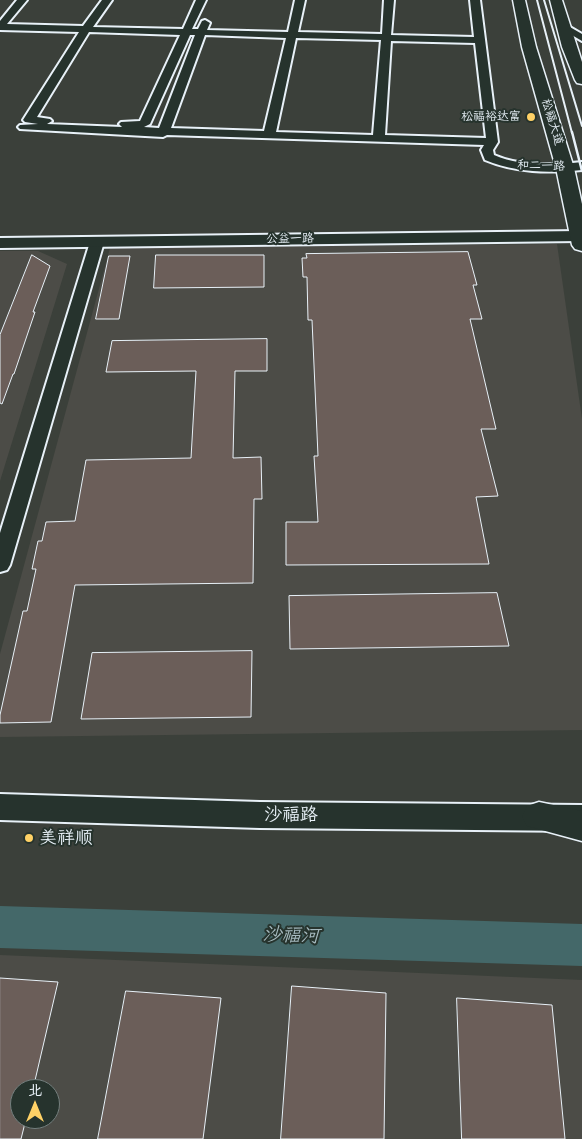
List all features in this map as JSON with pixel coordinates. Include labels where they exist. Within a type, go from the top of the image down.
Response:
[{"type":"main road","name":"松福大道","points":[[519,0],[529,46],[565,168],[581,240]]},
{"type":"main road","points":[[556,0],[563,26],[580,71]]},
{"type":"main road","points":[[539,816],[582,813]]},
{"type":"main road","points":[[539,816],[582,826]]},
{"type":"street","points":[[0,27],[22,0]]},
{"type":"street","points":[[107,0],[86,29],[29,120],[144,124],[201,0]]},
{"type":"street","points":[[269,136],[300,0]]},
{"type":"street","points":[[379,139],[389,0]]},
{"type":"street","points":[[24,127],[162,133],[492,142],[475,0]]},
{"type":"street","points":[[162,133],[208,16]]},
{"type":"street","points":[[563,26],[582,38]]},
{"type":"street","points":[[0,27],[480,40]]},
{"type":"street","name":"和二一路","points":[[492,142],[487,150],[489,157],[502,164],[516,167],[565,168],[582,166]]},
{"type":"street","name":"公益一路","points":[[0,243],[581,240]]},
{"type":"street","points":[[0,565],[96,242]]},
{"type":"street","name":"沙福路","points":[[0,807],[260,814],[582,818]]},
{"type":"shaded area","points":[[557,244],[582,419],[582,730],[0,737],[0,654],[110,248]]},
{"type":"shaded area","points":[[0,251],[38,251],[67,264],[0,481]]},
{"type":"shaded area","points":[[0,955],[582,980],[582,1139],[0,1139]]},
{"type":"building","points":[[468,252],[477,285],[473,285],[482,319],[470,319],[496,429],[481,429],[498,496],[476,497],[489,564],[286,565],[286,522],[318,522],[314,456],[318,456],[312,320],[308,320],[307,277],[303,277],[302,258],[307,258],[306,254]]},
{"type":"building","points":[[32,255],[50,266],[2,404],[0,403],[0,335]]},
{"type":"building","points":[[156,255],[264,255],[264,287],[154,288]]},
{"type":"building","points":[[109,256],[130,256],[119,319],[96,319]]},
{"type":"building","points":[[267,339],[267,371],[235,371],[233,458],[261,457],[262,499],[254,499],[253,583],[75,585],[51,722],[0,723],[0,715],[23,611],[27,611],[36,569],[32,569],[38,541],[42,541],[46,522],[75,521],[86,460],[191,458],[196,371],[106,372],[112,341]]},
{"type":"building","points":[[497,593],[509,646],[290,649],[289,596]]},
{"type":"building","points":[[252,651],[251,717],[81,719],[92,653]]},
{"type":"building","points":[[0,978],[58,982],[35,1079],[10,1079],[10,1129],[24,1129],[21,1139],[0,1139]]},
{"type":"building","points":[[292,986],[386,993],[384,1139],[281,1139]]},
{"type":"building","points":[[126,991],[221,998],[203,1139],[98,1139]]},
{"type":"building","points":[[457,998],[552,1005],[565,1139],[462,1139]]},
{"type":"waterway","name":"沙福河","points":[[0,927],[582,945]]},
{"type":"railway","points":[[537,0],[572,133]]},
{"type":"railway","points":[[544,0],[582,126]]},
{"type":"railway","points":[[572,132],[582,171]]},
{"type":"place","name":"松福裕达富","points":[[531,117]]},
{"type":"place","name":"美祥顺","points":[[29,838]]}]
